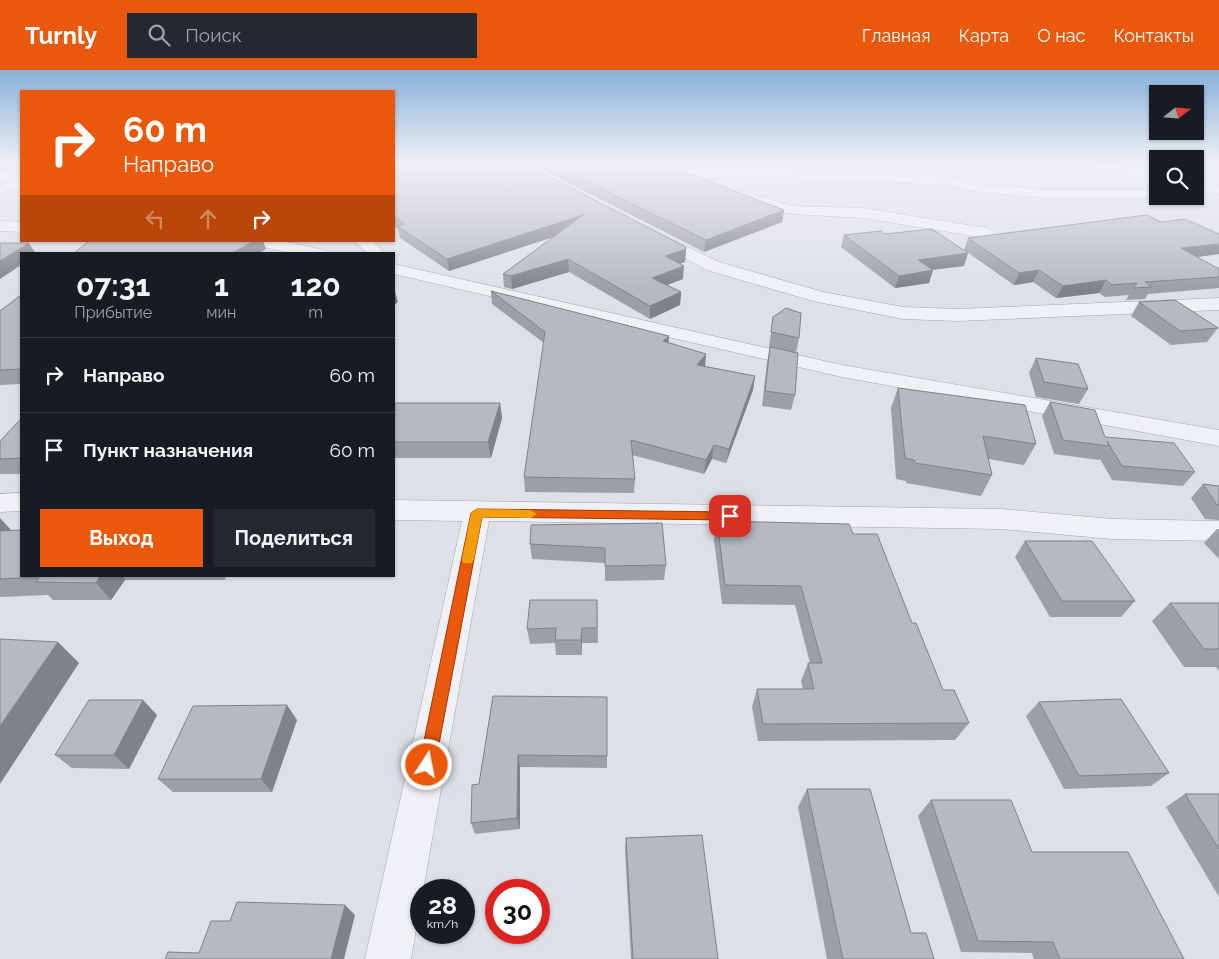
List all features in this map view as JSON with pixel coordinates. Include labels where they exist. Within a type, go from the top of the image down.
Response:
[{"type":"street","points":[[771,205],[791,210],[863,213],[986,233]]},
{"type":"street","points":[[0,226],[20,227]]},
{"type":"street","points":[[636,226],[713,266],[820,297],[902,313],[958,315],[1219,304]]},
{"type":"street","points":[[263,242],[310,252]]},
{"type":"street","points":[[363,242],[376,252]]},
{"type":"street","points":[[396,269],[842,371],[1219,438]]},
{"type":"street","points":[[0,503],[20,502]]},
{"type":"street","points":[[395,510],[477,513],[1002,519],[1112,529],[1219,531]]},
{"type":"street","points":[[388,959],[477,513]]},
{"type":"building","points":[[395,205],[605,205],[686,247],[686,249],[665,256],[684,266],[652,278],[681,292],[650,306],[568,259],[511,276],[503,274],[583,215],[447,259],[397,226],[404,224],[395,217]]},
{"type":"building","points":[[636,205],[772,205],[784,210],[706,240]]},
{"type":"building","points":[[1147,215],[1161,222],[1185,219],[1219,234],[1219,244],[1181,248],[1219,269],[1219,277],[1145,282],[1152,287],[1133,288],[1137,283],[1112,285],[1106,280],[1063,286],[1039,270],[1019,273],[968,238]]},
{"type":"building","points":[[932,229],[968,253],[918,260],[933,270],[899,276],[844,235],[881,231],[885,234]]},
{"type":"building","points":[[88,242],[252,242],[234,252],[75,252]]},
{"type":"building","points":[[0,243],[29,243],[0,261]]},
{"type":"building","points":[[491,291],[669,336],[663,341],[706,354],[697,365],[755,376],[729,449],[714,445],[706,460],[631,440],[635,479],[524,477],[545,332]]},
{"type":"building","points":[[20,296],[20,369],[0,370],[0,311]]},
{"type":"building","points":[[1175,300],[1218,328],[1180,331],[1139,302]]},
{"type":"building","points":[[786,308],[801,313],[799,338],[771,332],[773,317]]},
{"type":"building","points":[[770,347],[798,353],[795,395],[765,391]]},
{"type":"building","points":[[1036,358],[1078,364],[1088,389],[1044,382]]},
{"type":"building","points":[[898,388],[1025,405],[1036,444],[983,436],[992,475],[915,463],[914,460],[905,458]]},
{"type":"building","points":[[1050,402],[1095,410],[1105,437],[1174,443],[1195,472],[1122,466],[1107,441],[1109,446],[1063,440]]},
{"type":"building","points":[[396,403],[500,403],[488,442],[395,442]]},
{"type":"building","points":[[20,420],[20,458],[0,459],[0,441]]},
{"type":"building","points":[[1203,484],[1219,486],[1219,505],[1217,505]]},
{"type":"building","points":[[717,521],[849,524],[853,534],[877,534],[912,623],[916,623],[943,690],[954,690],[969,723],[763,724],[757,689],[814,689],[808,663],[822,663],[801,586],[725,585]]},
{"type":"building","points":[[662,523],[666,565],[605,566],[605,548],[530,544],[531,525]]},
{"type":"building","points":[[20,530],[20,577],[39,577],[0,579],[0,531]]},
{"type":"building","points":[[1025,541],[1092,541],[1135,601],[1062,601]]},
{"type":"building","points":[[39,577],[99,577],[96,583],[36,582]]},
{"type":"building","points":[[530,600],[597,600],[597,628],[582,628],[581,640],[555,640],[556,628],[527,629]]},
{"type":"building","points":[[1170,603],[1219,603],[1219,649],[1204,649]]},
{"type":"building","points":[[0,639],[58,642],[0,726]]},
{"type":"building","points":[[493,696],[607,697],[607,756],[518,755],[517,818],[471,823],[472,785],[479,784]]},
{"type":"building","points":[[1121,699],[1169,773],[1079,776],[1039,702]]},
{"type":"building","points":[[89,700],[143,700],[114,755],[55,755]]},
{"type":"building","points":[[287,705],[261,779],[158,779],[193,706]]},
{"type":"building","points":[[807,789],[870,789],[911,933],[926,933],[934,959],[843,959]]},
{"type":"building","points":[[1185,794],[1219,794],[1219,849]]},
{"type":"building","points":[[931,800],[1011,800],[1032,852],[1128,852],[1184,959],[1060,959],[1053,942],[978,941]]},
{"type":"building","points":[[702,835],[718,959],[633,959],[626,838]]},
{"type":"building","points":[[237,902],[345,905],[331,959],[165,959],[168,952],[199,953],[211,921],[230,921]]},
{"type":"slow traffic","points":[[468,559],[477,513],[531,514]]},
{"type":"route","points":[[427,765],[477,513],[730,516]]}]
